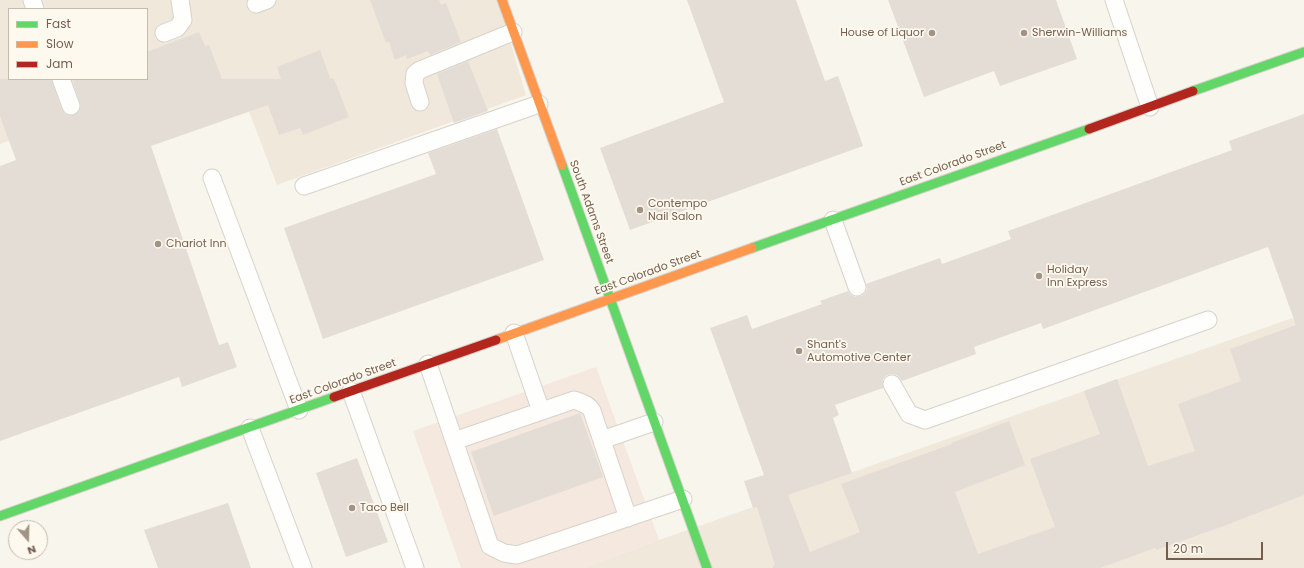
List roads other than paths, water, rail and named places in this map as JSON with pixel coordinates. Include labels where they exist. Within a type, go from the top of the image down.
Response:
[{"type":"main road","name":"South Adams Street","points":[[502,0],[708,568]]},
{"type":"main road","name":"East Colorado Street","points":[[0,516],[1304,52]]},
{"type":"lane","points":[[164,33],[177,28],[183,20],[180,0]]},
{"type":"lane","points":[[1114,0],[1150,107]]},
{"type":"lane","points":[[420,102],[414,83],[415,74],[420,70],[513,32]]},
{"type":"lane","points":[[61,80],[71,106]]},
{"type":"lane","points":[[304,186],[539,104]]},
{"type":"lane","points":[[212,178],[299,410]]},
{"type":"lane","points":[[833,220],[857,287]]},
{"type":"lane","points":[[892,384],[909,414],[926,420],[1208,320]]},
{"type":"lane","points":[[514,333],[541,411]]},
{"type":"lane","points":[[428,364],[490,546],[504,553],[516,555],[683,499]]},
{"type":"lane","points":[[351,391],[415,568]]},
{"type":"lane","points":[[454,441],[574,400],[589,406],[628,518]]},
{"type":"lane","points":[[602,440],[654,422]]},
{"type":"lane","points":[[250,428],[303,568]]},
{"type":"place","name":"House of Liquor","points":[[932,33]]},
{"type":"place","name":"Sherwin-Williams","points":[[1024,33]]},
{"type":"place","name":"Contempo Nail Salon","points":[[640,210]]},
{"type":"place","name":"Chariot Inn","points":[[158,244]]},
{"type":"place","name":"Holiday Inn Express","points":[[1039,276]]},
{"type":"place","name":"Shant's Automotive Center","points":[[799,351]]},
{"type":"place","name":"Taco Bell","points":[[352,508]]}]
